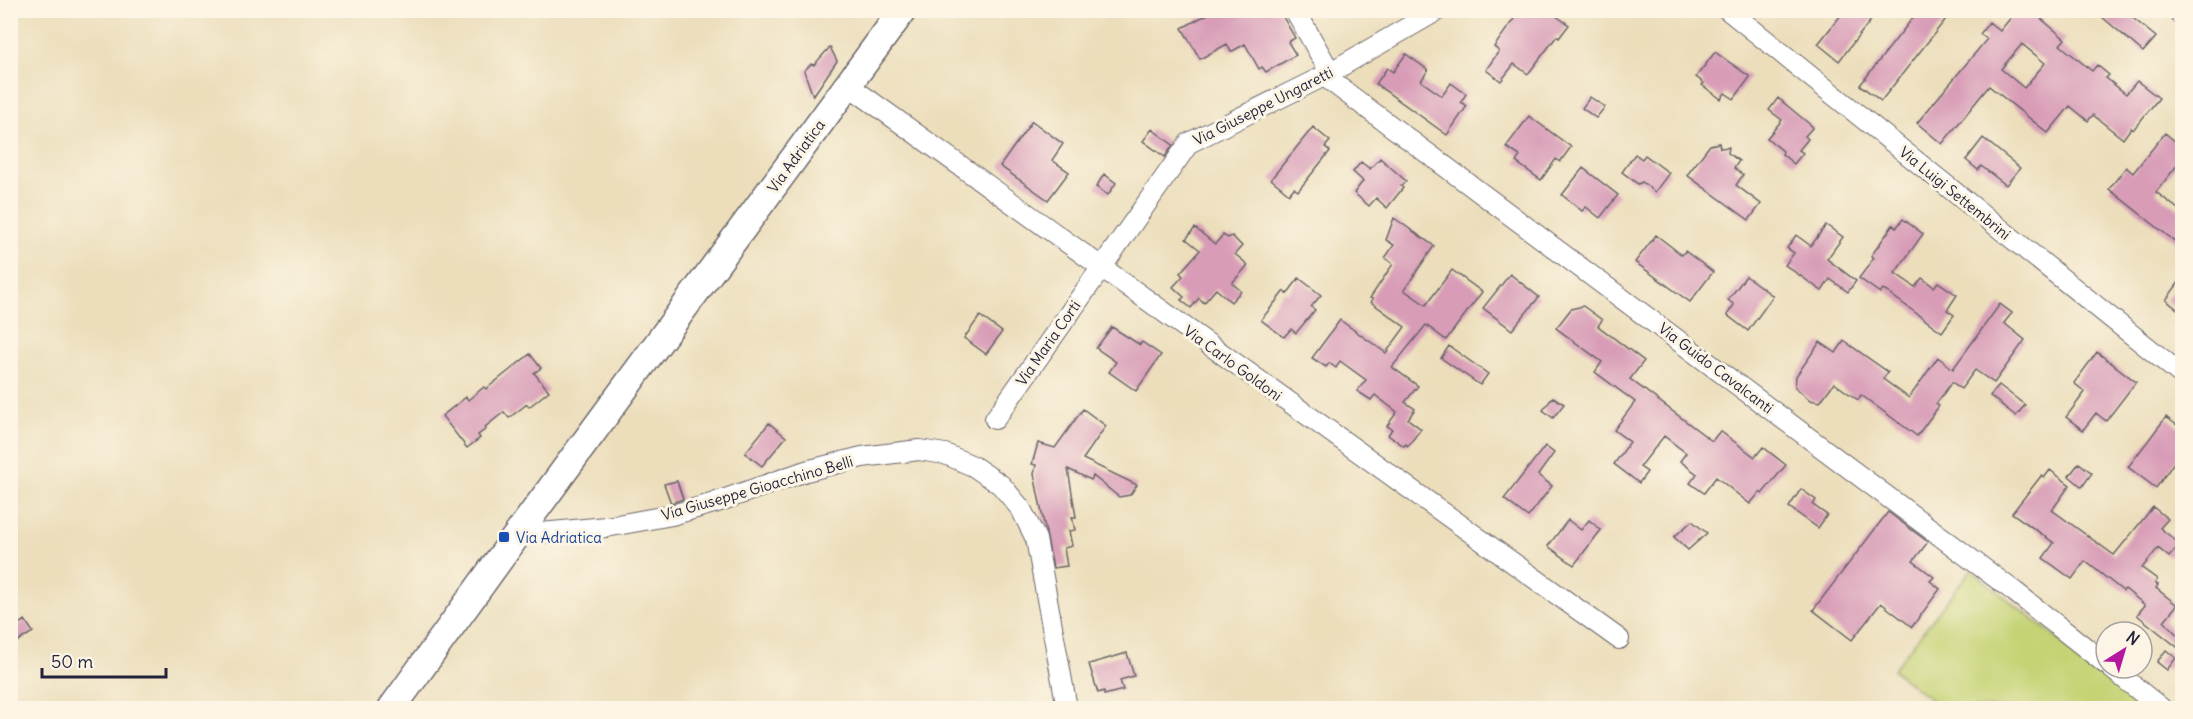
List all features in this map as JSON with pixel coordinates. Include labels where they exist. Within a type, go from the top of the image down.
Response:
[{"type":"street","name":"Via Adriatica","points":[[392,708],[903,10]]},
{"type":"street","points":[[1295,10],[1327,74]]},
{"type":"street","name":"Via Giuseppe Ungaretti","points":[[1101,268],[1189,143],[1327,74],[1438,10]]},
{"type":"street","name":"Via Luigi Settembrini","points":[[1728,10],[2182,375]]},
{"type":"street","points":[[2176,10],[2182,15]]},
{"type":"street","name":"Via Guido Cavalcanti","points":[[1327,74],[2016,592],[2094,654]]},
{"type":"street","name":"Via Carlo Goldoni","points":[[848,85],[1619,639]]},
{"type":"street","name":"Via Maria Corti","points":[[995,419],[1101,268]]},
{"type":"street","name":"Via Giuseppe Gioacchino Belli","points":[[522,528],[541,533],[606,527],[672,515],[806,471],[862,457],[919,450],[945,454],[973,466],[1001,485],[1021,509],[1036,539],[1067,708]]},
{"type":"street","points":[[2126,680],[2161,708]]},
{"type":"green space","points":[[1971,570],[2094,668],[2094,680],[2109,680],[2139,708],[1942,708],[1893,670]]},
{"type":"building","points":[[1215,10],[1279,10],[1295,38],[1288,42],[1296,55],[1266,72],[1262,67],[1259,69],[1245,44],[1231,52],[1227,44],[1200,59],[1182,28]]},
{"type":"building","points":[[1520,10],[1549,11],[1569,25],[1559,38],[1557,36],[1528,74],[1514,64],[1501,81],[1486,70],[1499,51],[1494,47]]},
{"type":"building","points":[[1845,10],[1879,10],[1839,61],[1818,44]]},
{"type":"building","points":[[1919,10],[1953,10],[1881,101],[1860,85]]},
{"type":"building","points":[[2017,10],[2031,10],[2065,39],[2060,45],[2092,71],[2097,65],[2109,75],[2106,78],[2126,94],[2137,81],[2159,98],[2123,139],[2093,115],[2088,121],[2070,106],[2048,133],[1989,86],[1942,144],[1917,123],[1987,39],[1980,34],[1989,22],[2000,31]],"holes":[[[2022,44],[2045,63],[2024,88],[2001,69]]]},
{"type":"building","points":[[2094,10],[2123,10],[2156,37],[2143,52]]},
{"type":"building","points":[[830,47],[837,61],[813,96],[804,71],[811,64],[814,65]]},
{"type":"building","points":[[1715,52],[1750,77],[1734,99],[1725,93],[1721,99],[1702,85],[1704,83],[1696,77]]},
{"type":"building","points":[[1406,54],[1428,70],[1421,81],[1442,96],[1451,83],[1466,94],[1461,102],[1467,106],[1447,135],[1376,84],[1387,68],[1393,72]]},
{"type":"building","points":[[1590,97],[1605,107],[1596,118],[1582,108]]},
{"type":"building","points":[[1778,98],[1813,127],[1805,136],[1808,139],[1799,150],[1803,153],[1794,164],[1767,138],[1782,120],[1769,110]]},
{"type":"building","points":[[1529,116],[1571,147],[1560,162],[1556,159],[1541,180],[1516,162],[1520,156],[1506,147]]},
{"type":"building","points":[[1032,121],[1063,144],[1052,160],[1069,172],[1048,200],[1000,166]]},
{"type":"building","points":[[1313,127],[1330,141],[1325,147],[1330,151],[1298,191],[1294,188],[1289,194],[1271,179]]},
{"type":"building","points":[[1152,129],[1173,145],[1165,157],[1143,141]]},
{"type":"building","points":[[2165,133],[2182,147],[2182,159],[2156,192],[2182,212],[2182,247],[2109,189],[2126,167],[2133,173]]},
{"type":"building","points":[[1983,138],[2020,168],[2006,185],[1981,166],[1978,170],[1966,160]]},
{"type":"building","points":[[1719,143],[1720,148],[1729,147],[1728,153],[1739,161],[1734,168],[1743,175],[1736,185],[1761,204],[1749,220],[1687,175],[1710,145]]},
{"type":"building","points":[[1635,154],[1642,159],[1645,155],[1669,173],[1655,192],[1642,182],[1638,184],[1622,172]]},
{"type":"building","points":[[1380,158],[1406,181],[1387,208],[1376,198],[1369,206],[1354,193],[1363,181],[1353,172],[1361,162],[1370,169]]},
{"type":"building","points":[[1583,168],[1618,195],[1600,218],[1586,207],[1582,211],[1562,195]]},
{"type":"building","points":[[1104,174],[1116,183],[1108,195],[1096,187]]},
{"type":"building","points":[[1394,218],[1434,246],[1404,290],[1426,305],[1452,270],[1482,292],[1446,340],[1426,325],[1392,367],[1418,386],[1405,402],[1415,409],[1408,419],[1421,429],[1408,446],[1406,444],[1404,446],[1388,435],[1392,429],[1387,426],[1397,412],[1375,395],[1371,400],[1357,391],[1366,380],[1340,361],[1336,368],[1329,363],[1326,367],[1312,358],[1340,320],[1386,353],[1405,327],[1371,302],[1373,299],[1370,298],[1393,264],[1385,258],[1394,245],[1386,240]]},
{"type":"building","points":[[1903,219],[1923,234],[1895,273],[1915,287],[1922,278],[1934,287],[1938,282],[1957,295],[1947,310],[1954,315],[1942,332],[1883,289],[1880,293],[1859,278],[1874,258],[1871,256],[1893,225],[1896,228]]},
{"type":"building","points":[[1826,225],[1843,237],[1827,259],[1856,281],[1848,292],[1830,279],[1822,291],[1785,265],[1794,253],[1787,248],[1796,235],[1811,246]]},
{"type":"building","points":[[1195,228],[1215,244],[1223,235],[1228,238],[1232,236],[1242,246],[1235,254],[1248,265],[1232,283],[1241,291],[1231,302],[1216,289],[1204,303],[1199,298],[1191,308],[1181,300],[1184,297],[1173,287],[1183,276],[1180,273],[1200,250],[1186,239]]},
{"type":"building","points":[[1656,235],[1682,255],[1685,251],[1713,272],[1690,302],[1635,262]]},
{"type":"building","points":[[1510,274],[1539,297],[1512,330],[1483,308]]},
{"type":"building","points":[[1746,276],[1773,296],[1748,331],[1727,315],[1734,305],[1728,300]]},
{"type":"building","points":[[1299,278],[1321,295],[1311,307],[1315,310],[1296,333],[1291,329],[1284,337],[1261,320],[1284,291],[1287,294]]},
{"type":"building","points":[[2182,278],[2182,313],[2166,300]]},
{"type":"building","points":[[2000,304],[2012,313],[2004,323],[2025,340],[1994,383],[1975,370],[1961,389],[1952,382],[1936,404],[1939,406],[1917,436],[1861,395],[1858,400],[1834,383],[1820,402],[1810,400],[1795,387],[1796,376],[1820,342],[1836,353],[1844,341],[1888,372],[1883,379],[1909,398],[1938,357],[1953,369]]},
{"type":"building","points":[[1583,306],[1602,320],[1598,326],[1644,361],[1630,379],[1712,441],[1720,431],[1755,457],[1763,447],[1786,465],[1762,494],[1760,492],[1750,504],[1716,477],[1704,493],[1690,483],[1697,474],[1680,461],[1686,453],[1664,436],[1640,467],[1647,472],[1639,483],[1614,464],[1630,442],[1614,430],[1635,402],[1595,372],[1602,362],[1556,328],[1571,309]]},
{"type":"building","points":[[980,316],[1002,332],[986,354],[964,338]]},
{"type":"building","points":[[1112,327],[1140,345],[1142,342],[1161,355],[1136,391],[1109,372],[1116,362],[1096,348]]},
{"type":"building","points":[[1449,346],[1488,374],[1480,385],[1441,358]]},
{"type":"building","points":[[2097,352],[2136,382],[2106,421],[2096,413],[2083,430],[2066,417],[2085,392],[2074,383]]},
{"type":"building","points":[[530,354],[541,368],[534,373],[549,391],[529,407],[527,404],[509,418],[504,412],[485,427],[486,429],[478,435],[480,438],[467,448],[442,416],[466,397],[468,400],[484,387],[486,389]]},
{"type":"building","points":[[1999,385],[2025,405],[2016,416],[1990,396]]},
{"type":"building","points":[[1553,397],[1564,404],[1553,418],[1543,410]]},
{"type":"building","points":[[1083,409],[1106,426],[1083,459],[1137,485],[1130,495],[1119,497],[1093,476],[1091,480],[1068,469],[1076,517],[1072,517],[1075,530],[1069,531],[1072,546],[1064,548],[1067,566],[1053,568],[1034,474],[1036,465],[1032,464],[1038,443],[1055,448]]},
{"type":"building","points":[[2166,417],[2182,429],[2182,451],[2156,488],[2128,467]]},
{"type":"building","points":[[769,423],[786,437],[762,466],[745,453]]},
{"type":"building","points":[[1545,446],[1554,453],[1538,475],[1552,486],[1528,517],[1504,499]]},
{"type":"building","points":[[2079,463],[2092,473],[2082,487],[2069,476]]},
{"type":"building","points":[[2050,470],[2070,485],[2052,510],[2114,555],[2153,507],[2168,519],[2160,528],[2180,544],[2169,557],[2158,548],[2142,568],[2157,579],[2156,588],[2177,605],[2164,621],[2182,640],[2181,650],[2154,629],[2154,620],[2143,620],[2137,615],[2145,605],[2085,561],[2072,579],[2043,558],[2054,543],[2012,513],[2041,476],[2044,478]]},
{"type":"building","points":[[677,481],[683,499],[671,503],[664,484]]},
{"type":"building","points":[[1801,489],[1816,500],[1813,505],[1827,515],[1818,528],[1789,507]]},
{"type":"building","points":[[1888,512],[1928,542],[1913,561],[1934,577],[1930,581],[1940,589],[1912,627],[1881,603],[1852,640],[1813,610]]},
{"type":"building","points":[[1568,520],[1581,530],[1589,520],[1601,530],[1574,565],[1548,546]]},
{"type":"building","points":[[1692,521],[1707,533],[1688,550],[1674,537]]},
{"type":"building","points":[[25,620],[33,632],[10,646],[10,629]]},
{"type":"building","points":[[2166,650],[2176,658],[2167,670],[2157,662]]},
{"type":"building","points":[[1127,653],[1134,676],[1120,680],[1123,690],[1104,695],[1104,691],[1098,693],[1089,664]]},
{"type":"place","name":"Via Adriatica","points":[[504,537]]}]
